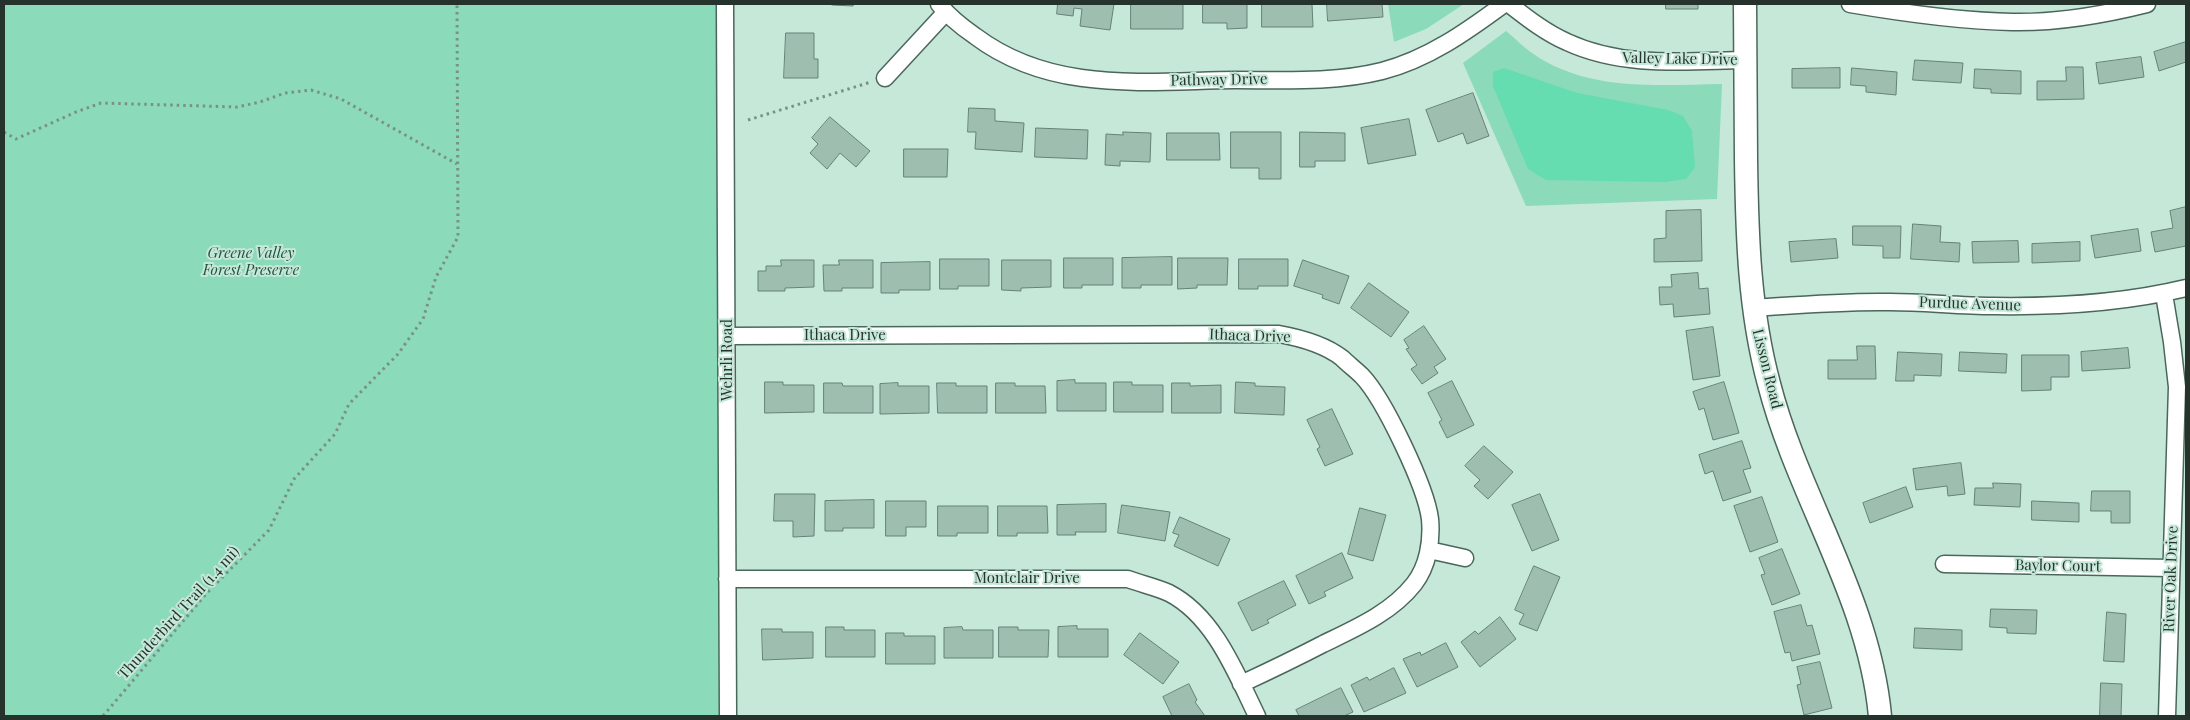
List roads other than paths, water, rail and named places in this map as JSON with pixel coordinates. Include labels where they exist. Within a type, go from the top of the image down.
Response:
[{"type":"street","name":"Wehrli Road","points":[[725,4],[728,716]]},
{"type":"street","name":"Pathway Drive","points":[[942,8],[982,42],[1033,68],[1064,77],[1116,82],[1323,79],[1384,70],[1440,49],[1504,4]]},
{"type":"street","name":"Valley Lake Drive","points":[[1509,4],[1546,31],[1566,42],[1587,51],[1614,58],[1666,61],[1745,60]]},
{"type":"street","name":"Lisson Road","points":[[1745,4],[1747,236],[1753,308],[1769,386],[1782,428],[1843,574],[1856,612],[1871,666],[1880,716]]},
{"type":"street","points":[[1850,4],[1895,11],[2013,22],[2089,17],[2148,4]]},
{"type":"street","points":[[885,78],[942,8]]},
{"type":"street","name":"Purdue Avenue","points":[[1753,308],[1890,302],[2050,306],[2164,294],[2186,288]]},
{"type":"street","name":"River Oak Drive","points":[[2164,294],[2177,387],[2167,716]]},
{"type":"street","name":"Ithaca Drive","points":[[726,336],[1279,334],[1311,342],[1341,358],[1362,377],[1380,402],[1424,492],[1430,519],[1429,550],[1424,567],[1415,582],[1389,608],[1363,624],[1241,684]]},
{"type":"street","points":[[1429,550],[1465,558]]},
{"type":"street","name":"Baylor Court","points":[[1944,564],[2171,568]]},
{"type":"street","name":"Montclair Drive","points":[[727,579],[1128,580],[1168,593],[1189,606],[1221,642],[1257,716]]},
{"type":"park label","name":"Greene Valley Forest Preserve","points":[[251,262]]}]
